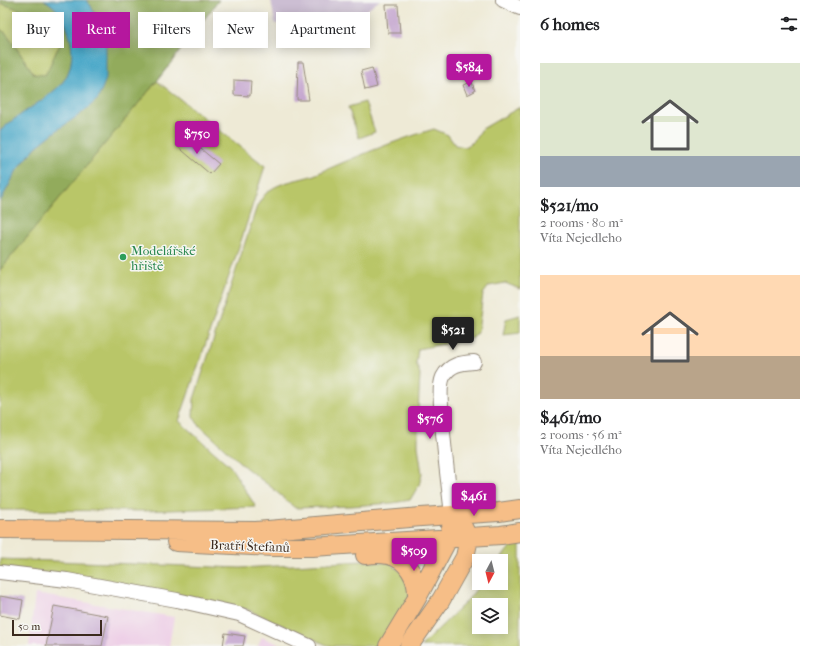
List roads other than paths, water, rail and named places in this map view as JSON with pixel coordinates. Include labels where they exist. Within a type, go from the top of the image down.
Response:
[{"type":"main road","name":"Bratří Štefanů","points":[[0,530],[256,531],[499,512],[520,509]]},
{"type":"main road","points":[[409,646],[441,600],[462,563],[467,550],[468,537],[465,530],[452,515]]},
{"type":"main road","points":[[388,646],[417,598],[448,539],[452,515]]},
{"type":"main road","name":"Bratří Štefanů","points":[[0,540],[174,542],[273,547],[312,547],[448,539],[520,532]]},
{"type":"main road","points":[[273,547],[319,556],[379,554],[391,556],[400,560],[410,569],[416,582],[417,598]]},
{"type":"street","points":[[503,0],[520,8]]},
{"type":"street","points":[[452,515],[442,432],[440,385],[446,372],[457,363],[474,362]]},
{"type":"street","points":[[0,572],[67,580],[239,614],[309,646]]},
{"type":"water","points":[[44,0],[86,0],[91,6],[94,12],[72,12],[72,48],[106,48],[106,79],[98,99],[82,113],[36,147],[17,170],[0,202],[0,131],[56,89],[65,79],[70,67],[72,49],[67,26],[64,21],[64,12],[58,12]]},
{"type":"place","name":"Modelářské hřiště","points":[[123,257]]}]
